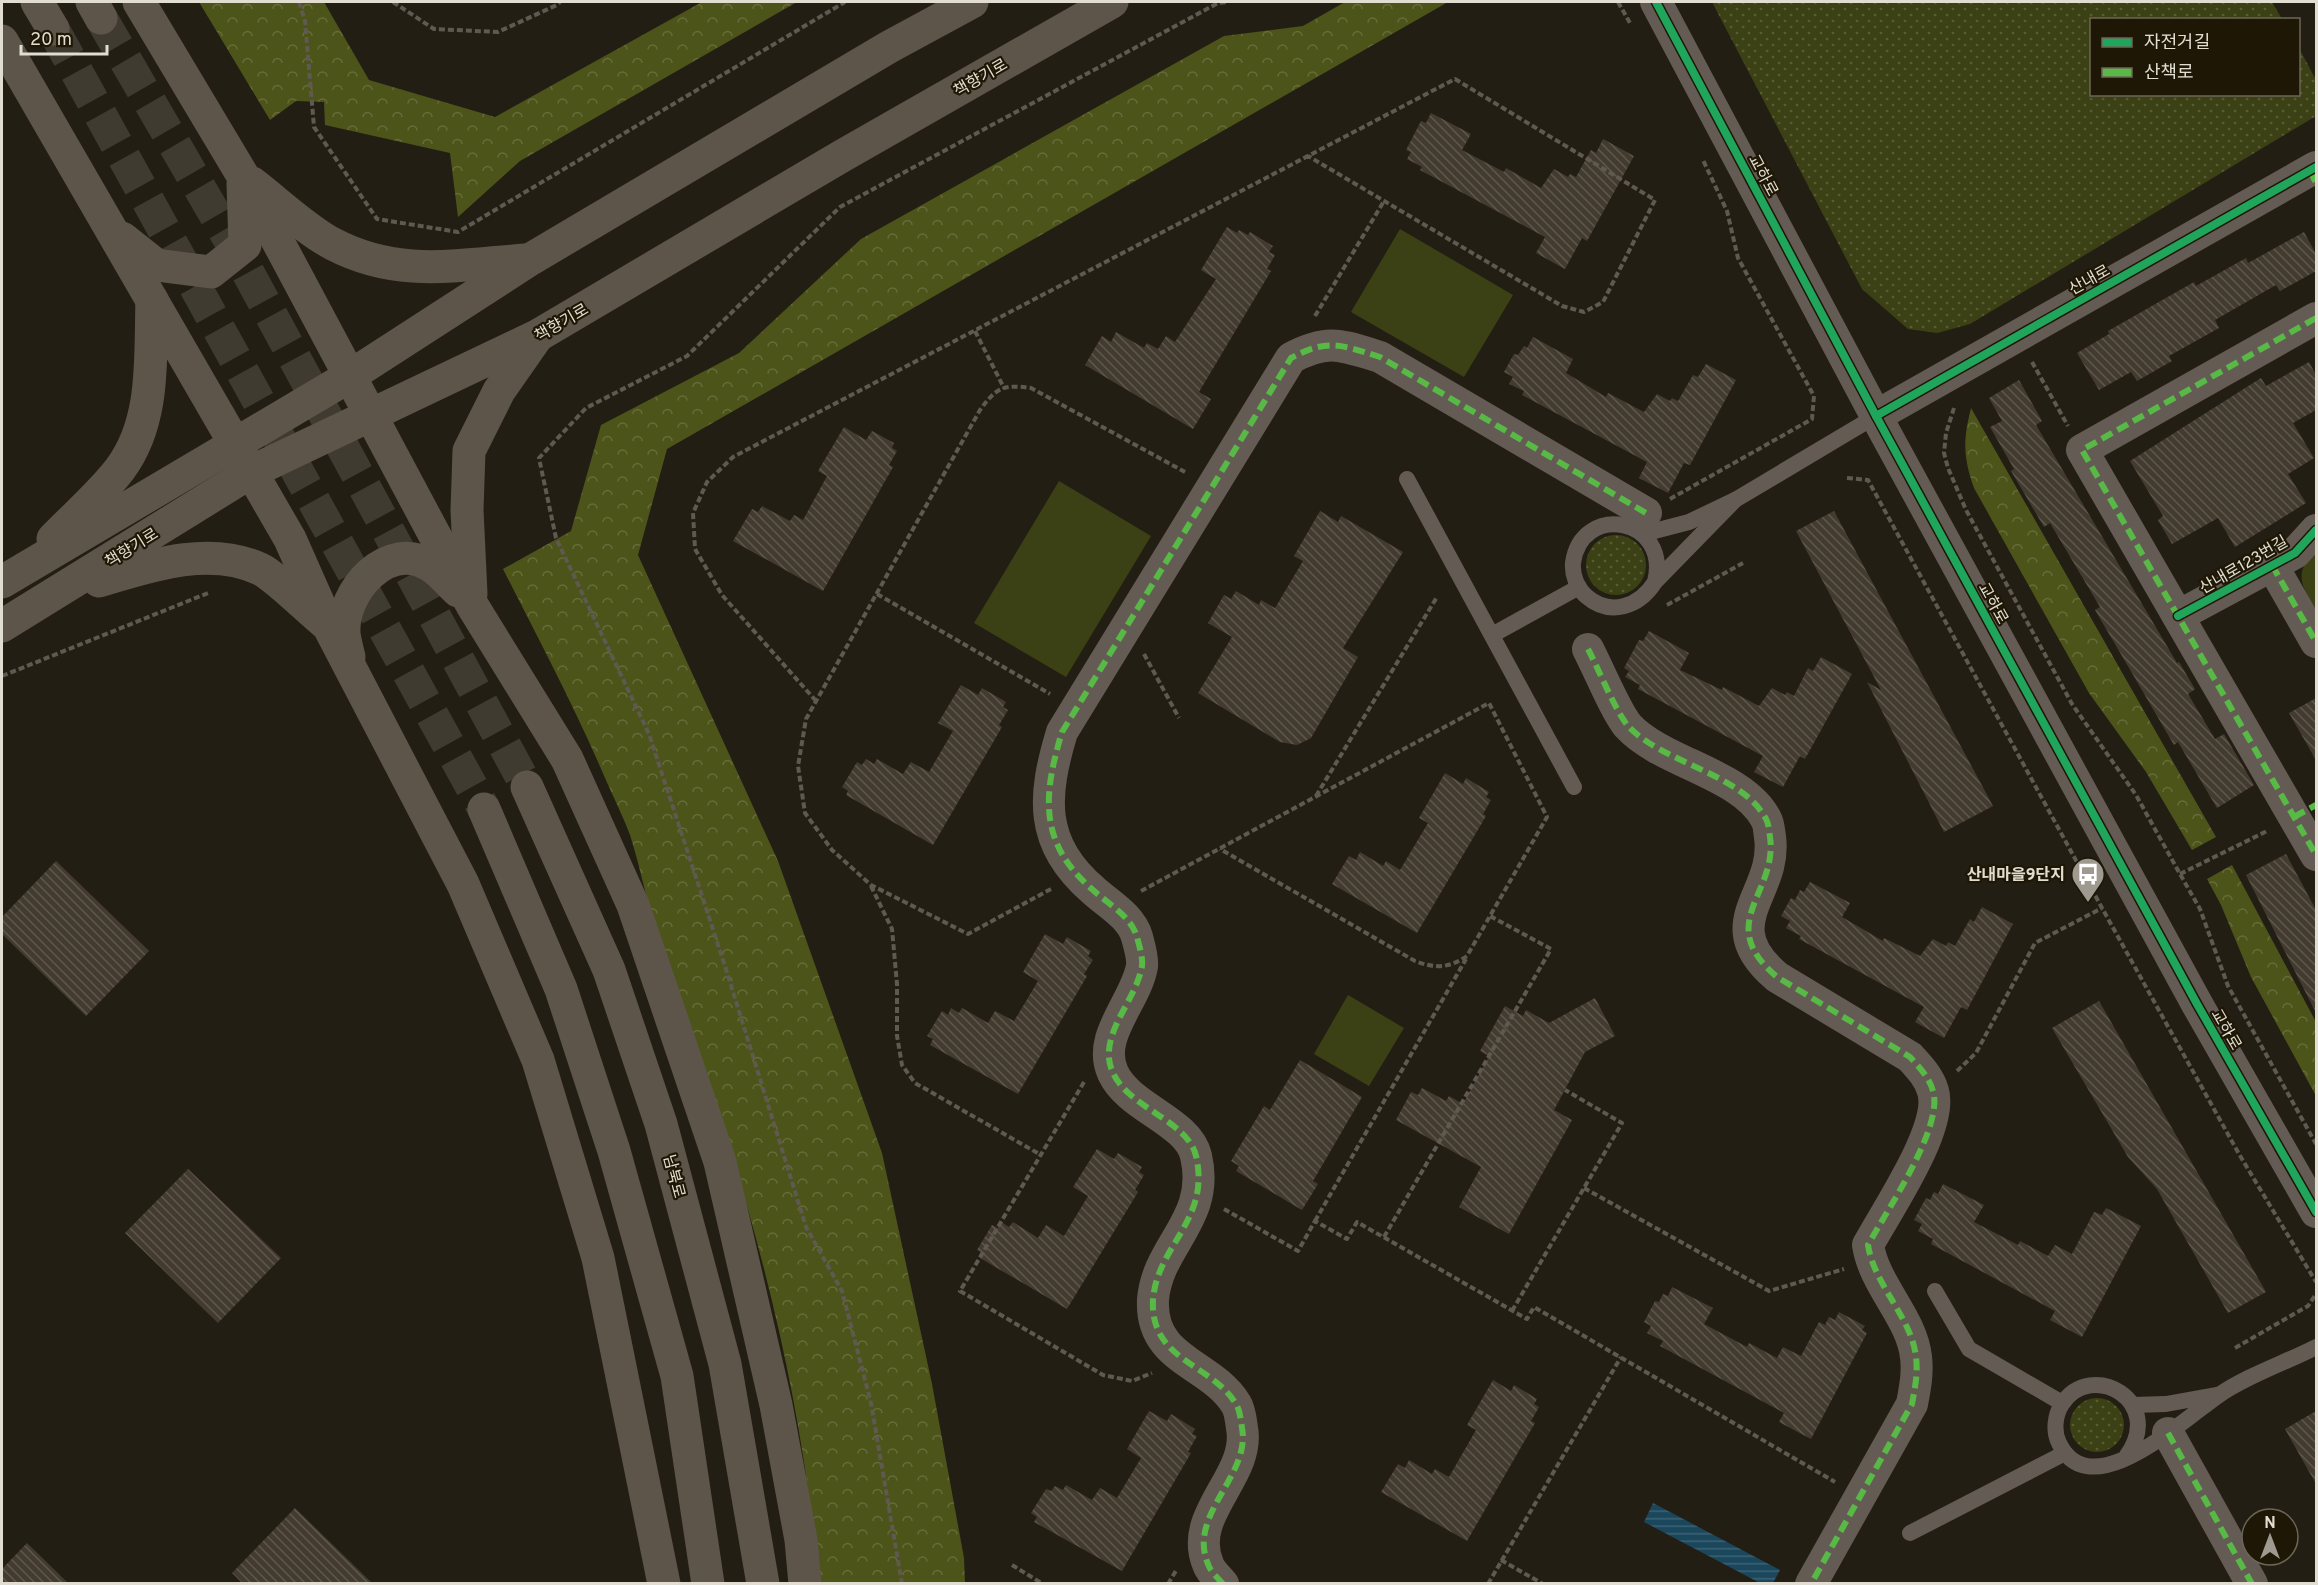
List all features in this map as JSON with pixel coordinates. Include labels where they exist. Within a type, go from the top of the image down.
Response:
[{"type":"main road","points":[[140,2],[243,176],[472,605],[567,759],[633,905],[720,1162],[776,1405],[801,1540],[805,1584]]},
{"type":"main road","points":[[14,574],[350,376],[531,259],[889,47],[972,2]]},
{"type":"main road","name":"책향기로","points":[[2,626],[251,472],[370,413],[537,336],[842,156],[1112,2]]},
{"type":"main road","points":[[2,40],[233,445],[290,539],[329,627],[463,884],[538,1060],[598,1258],[664,1584]]},
{"type":"main road","points":[[109,227],[156,265],[211,272],[245,245],[243,176]]},
{"type":"main road","points":[[243,176],[331,244],[374,261],[416,268],[531,259]]},
{"type":"main road","points":[[14,574],[120,468],[137,435],[149,397],[152,300]]},
{"type":"main road","points":[[472,605],[467,510],[469,451],[499,391],[537,336]]},
{"type":"main road","points":[[352,670],[344,632],[351,601],[368,575],[382,563],[406,558],[430,565],[472,605]]},
{"type":"main road","points":[[57,594],[164,561],[219,559],[261,569],[329,627]]},
{"type":"main road","name":"남북로","points":[[527,787],[609,970],[661,1124],[725,1364],[763,1584]]},
{"type":"main road","points":[[484,809],[561,989],[614,1151],[677,1376],[708,1584]]},
{"type":"street","name":"교하로","points":[[1656,2],[1876,416],[2197,1004],[2316,1212]]},
{"type":"street","name":"산내로","points":[[1876,416],[2314,174]]},
{"type":"street","points":[[2316,318],[2082,450],[2178,616],[2305,811],[2316,855]]},
{"type":"street","points":[[1223,1584],[1208,1564],[1204,1542],[1209,1517],[1239,1460],[1243,1432],[1237,1405],[1221,1387],[1172,1350],[1155,1324],[1157,1279],[1195,1207],[1200,1181],[1195,1152],[1179,1131],[1128,1094],[1113,1073],[1108,1055],[1112,1034],[1134,992],[1143,963],[1136,933],[1114,906],[1092,889],[1071,866],[1051,830],[1047,796],[1062,732],[1291,358],[1315,345],[1343,345],[1380,357],[1645,523]]},
{"type":"street","name":"산내로123번길","points":[[2178,616],[2295,552],[2316,530]]},
{"type":"street","name":"산내로123번길","points":[[2272,565],[2316,642]]},
{"type":"street","points":[[1588,649],[1628,725],[1648,740],[1752,798],[1767,820],[1771,847],[1767,870],[1752,903],[1748,927],[1752,949],[1762,964],[1777,977],[1910,1057],[1933,1091],[1935,1112],[1929,1134],[1869,1245],[1871,1260],[1904,1324],[1916,1355],[1917,1381],[1912,1404],[1811,1584]]},
{"type":"street","points":[[2168,1433],[2252,1584]]},
{"type":"lane","points":[[1735,500],[1638,602],[1624,608],[1609,608],[1595,603],[1579,587],[1573,567],[1575,552],[1582,540],[1593,530],[1619,524],[1632,527],[1645,523],[1689,522],[1735,500],[1876,416]]},
{"type":"lane","points":[[1407,479],[1574,787]]},
{"type":"lane","points":[[1645,523],[1657,556],[1658,570],[1655,582]]},
{"type":"lane","points":[[1492,635],[1579,587]]},
{"type":"lane","points":[[1935,1291],[1969,1349],[2062,1403]]},
{"type":"lane","points":[[2126,1457],[2134,1446],[2139,1432],[2138,1418],[2133,1405],[2123,1394],[2111,1387],[2097,1385],[2083,1387],[2062,1403],[2055,1429],[2058,1442],[2065,1453],[2081,1464],[2100,1468],[2114,1465],[2168,1433],[2220,1394],[2316,1347]]},
{"type":"lane","points":[[2133,1405],[2166,1404],[2220,1394]]},
{"type":"lane","points":[[1910,1533],[2065,1453]]},
{"type":"path","points":[[298,2],[305,21],[314,127],[377,219],[458,232],[845,2]]},
{"type":"path","points":[[393,2],[434,29],[498,32],[560,2]]},
{"type":"path","points":[[902,1584],[871,1403],[842,1292],[806,1227],[725,966],[649,734],[556,538],[539,458],[586,408],[687,356],[840,207],[1218,3],[1228,2]]},
{"type":"path","points":[[1617,2],[1634,31]]},
{"type":"path","points":[[816,701],[722,595],[695,549],[693,513],[707,482],[733,457],[1308,156],[1455,80],[1655,201],[1603,302],[1584,312],[1562,306],[1308,156]]},
{"type":"path","points":[[1645,523],[1812,419],[1814,396],[1738,258],[1727,211],[1698,150]]},
{"type":"path","points":[[1314,319],[1384,201]]},
{"type":"path","points":[[975,331],[1004,388]]},
{"type":"path","points":[[2029,356],[2082,450]]},
{"type":"path","points":[[1079,874],[968,934],[871,885],[832,850],[805,813],[798,766],[806,719],[980,410],[994,391],[1012,385],[1031,388],[1212,486]]},
{"type":"path","points":[[1959,398],[1951,413],[1944,453],[1966,510],[2072,704],[2136,795],[2200,909],[2228,986],[2316,1144]]},
{"type":"path","points":[[1847,478],[1869,480],[2239,1154],[2316,1282]]},
{"type":"path","points":[[2,676],[208,593]]},
{"type":"path","points":[[877,594],[1077,709]]},
{"type":"path","points":[[1315,797],[1437,597]]},
{"type":"path","points":[[1128,625],[1179,718]]},
{"type":"path","points":[[1114,906],[1489,703],[1547,817],[1298,1251],[1198,1194]]},
{"type":"path","points":[[2180,874],[2305,811]]},
{"type":"path","points":[[1220,849],[1415,962],[1434,968],[1452,966],[1467,956]]},
{"type":"path","points":[[871,885],[892,929],[897,984],[897,1036],[902,1065],[915,1083],[1041,1155]]},
{"type":"path","points":[[1929,1082],[1959,1070],[1976,1053],[2034,943],[2102,908]]},
{"type":"path","points":[[1384,1238],[1551,949],[1491,916]]},
{"type":"path","points":[[1088,1074],[960,1292],[1103,1375],[1132,1381],[1155,1371],[1172,1350]]},
{"type":"path","points":[[1512,1311],[1622,1123],[1564,1090]]},
{"type":"path","points":[[1584,1188],[1769,1292],[1871,1260]]},
{"type":"path","points":[[1315,1221],[1347,1239],[1357,1222],[1527,1319],[1534,1307],[1860,1496]]},
{"type":"path","points":[[2235,1348],[2308,1306],[2316,1294]]},
{"type":"path","points":[[1488,1584],[1621,1357]]},
{"type":"path","points":[[1501,1560],[1543,1584]]},
{"type":"path","points":[[1012,1565],[1043,1584]]},
{"type":"green space","points":[[199,2],[324,2],[369,80],[495,117],[702,2],[797,2],[520,161],[458,217],[450,153],[325,125],[324,102],[296,101],[270,120]]},
{"type":"green space","points":[[1345,2],[1448,2],[667,449],[638,555],[778,861],[882,1153],[932,1384],[964,1558],[965,1583],[818,1583],[797,1418],[780,1337],[761,1256],[714,1096],[655,926],[630,835],[579,720],[503,569],[571,531],[601,425],[739,353],[861,239],[1224,36],[1303,26]]},
{"type":"green space","points":[[1712,2],[2272,2],[2281,18],[2090,18],[2090,96],[2300,96],[2300,50],[2316,80],[2316,116],[1970,324],[1937,333],[1908,329],[1862,289]]},
{"type":"green space","points":[[1400,229],[1513,295],[1464,377],[1351,312]]},
{"type":"green space","points":[[1971,408],[2216,837],[2192,850],[2146,772],[2089,693],[1974,488],[1965,448]]},
{"type":"green space","points":[[1059,481],[1151,536],[1066,677],[974,623]]},
{"type":"green space","points":[[1616,535],[1633,540],[1641,548],[1646,565],[1641,582],[1633,590],[1616,595],[1599,590],[1591,582],[1586,565],[1591,548],[1599,540]]},
{"type":"green space","points":[[2316,549],[2316,610],[2303,586],[2302,572],[2304,565]]},
{"type":"green space","points":[[2232,865],[2316,1022],[2316,1096],[2251,977],[2221,905],[2207,879]]},
{"type":"green space","points":[[1348,995],[1404,1028],[1369,1086],[1314,1054]]},
{"type":"green space","points":[[2092,1398],[2102,1398],[2112,1402],[2120,1410],[2124,1425],[2120,1440],[2112,1448],[2102,1452],[2092,1452],[2082,1448],[2074,1440],[2070,1430],[2070,1420],[2074,1410],[2082,1402]]},
{"type":"water","points":[[1653,1503],[1780,1570],[1773,1583],[1760,1583],[1644,1522]]},
{"type":"building","points":[[1431,113],[1471,134],[1462,150],[1504,172],[1506,168],[1541,188],[1554,169],[1568,177],[1570,174],[1576,177],[1591,150],[1596,153],[1603,139],[1634,156],[1587,241],[1582,238],[1565,269],[1536,253],[1545,237],[1420,170],[1422,167],[1407,159],[1411,152],[1406,150],[1421,121],[1426,123]]},
{"type":"building","points":[[1227,227],[1237,233],[1239,230],[1248,235],[1250,232],[1273,246],[1269,252],[1275,255],[1267,269],[1271,271],[1199,392],[1211,399],[1193,429],[1085,365],[1102,336],[1111,342],[1116,332],[1144,348],[1147,343],[1158,349],[1166,336],[1175,342],[1216,279],[1201,270]]},
{"type":"building","points":[[2304,232],[2316,254],[2316,271],[2280,291],[2276,285],[2215,320],[2219,328],[2169,356],[2172,361],[2137,381],[2131,372],[2099,390],[2077,353],[2109,334],[2108,331],[2194,282],[2196,286],[2246,258],[2248,263]]},
{"type":"building","points":[[1533,337],[1573,359],[1566,373],[1606,397],[1608,393],[1644,412],[1657,394],[1670,401],[1672,398],[1678,401],[1693,375],[1698,377],[1706,364],[1736,380],[1690,465],[1684,463],[1668,493],[1639,478],[1647,462],[1522,395],[1524,391],[1509,384],[1513,377],[1504,372],[1514,354],[1518,355],[1524,346],[1527,348]]},
{"type":"building","points":[[2309,362],[2316,375],[2316,410],[2293,423],[2314,458],[2288,474],[2306,503],[2235,547],[2218,518],[2172,544],[2158,520],[2163,516],[2130,461],[2261,378],[2266,386]]},
{"type":"building","points":[[2019,380],[2042,421],[2036,425],[2177,663],[2179,662],[2195,689],[2188,694],[2215,739],[2224,734],[2254,785],[2217,808],[2178,742],[2174,745],[2095,610],[2100,607],[2050,523],[2044,527],[2011,471],[2014,469],[1990,427],[2002,421],[1989,398]]},
{"type":"building","points":[[844,427],[866,440],[872,431],[894,443],[892,448],[897,451],[889,465],[893,467],[823,591],[733,541],[752,509],[758,512],[762,506],[790,521],[794,515],[803,520],[827,476],[818,471]]},
{"type":"building","points":[[1320,511],[1338,522],[1341,516],[1403,552],[1343,648],[1358,657],[1311,738],[1297,745],[1280,742],[1198,693],[1232,637],[1208,623],[1224,595],[1231,599],[1236,591],[1259,605],[1261,600],[1275,608],[1303,561],[1294,556]]},
{"type":"building","points":[[1834,511],[1993,806],[1944,832],[1867,682],[1881,690],[1796,531]]},
{"type":"building","points":[[1649,631],[1689,653],[1680,670],[1722,690],[1723,687],[1759,706],[1772,688],[1785,695],[1787,692],[1794,696],[1808,668],[1813,671],[1821,657],[1852,674],[1805,759],[1800,756],[1783,787],[1754,772],[1763,756],[1638,689],[1640,685],[1625,677],[1629,671],[1624,668],[1639,640],[1643,641]]},
{"type":"building","points":[[961,685],[978,695],[982,688],[1006,702],[1003,707],[1008,710],[999,725],[1002,727],[933,845],[846,795],[848,791],[842,787],[857,762],[862,765],[866,759],[874,764],[877,759],[903,774],[911,762],[929,772],[953,731],[938,723]]},
{"type":"building","points":[[2316,698],[2316,760],[2289,713]]},
{"type":"building","points":[[1445,773],[1463,784],[1466,778],[1489,792],[1486,797],[1491,800],[1483,814],[1486,816],[1417,933],[1332,884],[1349,856],[1356,860],[1360,852],[1383,866],[1386,861],[1400,870],[1428,823],[1419,818]]},
{"type":"building","points":[[2286,854],[2316,910],[2316,1013],[2246,875]]},
{"type":"building","points":[[56,861],[149,951],[86,1016],[2,934],[2,917]]},
{"type":"building","points":[[1810,882],[1850,903],[1842,917],[1883,941],[1884,938],[1920,956],[1933,939],[1946,946],[1948,942],[1955,946],[1970,919],[1974,922],[1982,907],[2013,924],[1967,1010],[1961,1007],[1944,1038],[1915,1022],[1924,1007],[1799,939],[1801,936],[1786,928],[1790,921],[1781,916],[1791,898],[1795,900],[1800,890],[1804,892]]},
{"type":"building","points":[[1045,934],[1063,944],[1067,937],[1091,951],[1088,956],[1093,960],[1084,974],[1087,976],[1018,1094],[930,1045],[933,1039],[927,1036],[942,1011],[948,1015],[951,1008],[959,1013],[962,1008],[988,1023],[995,1011],[1014,1021],[1038,981],[1023,972]]},
{"type":"building","points":[[1595,998],[1615,1036],[1585,1052],[1554,1110],[1572,1120],[1509,1234],[1459,1207],[1481,1167],[1396,1120],[1411,1092],[1418,1095],[1422,1088],[1446,1101],[1449,1096],[1463,1104],[1489,1056],[1480,1051],[1505,1006],[1523,1016],[1526,1010],[1549,1023]]},
{"type":"building","points":[[2099,1001],[2266,1292],[2228,1313],[2157,1189],[2128,1157],[2052,1028]]},
{"type":"building","points":[[1300,1060],[1362,1097],[1313,1181],[1318,1184],[1302,1210],[1236,1171],[1239,1166],[1231,1161],[1264,1106],[1270,1110]]},
{"type":"building","points":[[1097,1149],[1114,1159],[1118,1153],[1142,1167],[1139,1172],[1144,1175],[1135,1190],[1138,1192],[1067,1309],[980,1258],[983,1253],[977,1250],[992,1225],[998,1228],[1001,1222],[1009,1227],[1013,1222],[1038,1238],[1046,1225],[1064,1236],[1088,1196],[1073,1187]]},
{"type":"building","points":[[188,1169],[281,1258],[218,1323],[125,1233]]},
{"type":"building","points":[[1943,1184],[1984,1205],[1974,1222],[2018,1245],[2020,1241],[2048,1256],[2055,1245],[2072,1254],[2094,1212],[2102,1215],[2106,1208],[2141,1226],[2082,1337],[2050,1320],[2055,1311],[1931,1244],[1933,1239],[1918,1231],[1922,1224],[1914,1220],[1926,1198],[1930,1200],[1934,1192],[1938,1194]]},
{"type":"building","points":[[1672,1287],[1713,1308],[1704,1324],[1747,1347],[1749,1343],[1777,1358],[1783,1347],[1801,1356],[1819,1322],[1825,1325],[1829,1317],[1835,1320],[1839,1312],[1865,1326],[1862,1330],[1867,1333],[1811,1439],[1779,1422],[1784,1413],[1660,1346],[1663,1341],[1647,1333],[1651,1326],[1644,1322],[1655,1301],[1659,1302],[1663,1294],[1668,1296]]},
{"type":"building","points":[[1493,1380],[1511,1391],[1514,1385],[1537,1399],[1534,1404],[1539,1407],[1531,1421],[1535,1423],[1467,1541],[1381,1492],[1398,1464],[1405,1468],[1409,1460],[1432,1474],[1435,1469],[1449,1477],[1476,1430],[1467,1425]]},
{"type":"building","points":[[1149,1411],[1167,1421],[1171,1414],[1195,1429],[1192,1434],[1197,1436],[1188,1452],[1191,1453],[1122,1571],[1034,1522],[1037,1517],[1031,1513],[1046,1489],[1051,1491],[1055,1486],[1063,1490],[1066,1485],[1092,1500],[1100,1488],[1117,1498],[1141,1458],[1127,1449]]},
{"type":"building","points":[[2316,1411],[2316,1484],[2285,1429]]},
{"type":"building","points":[[295,1508],[373,1584],[243,1584],[232,1573]]},
{"type":"building","points":[[27,1543],[69,1584],[2,1584],[2,1569]]},
{"type":"tunnel","points":[[101,18],[238,254],[527,787]]},
{"type":"tunnel","points":[[53,29],[484,809]]},
{"type":"marked path","points":[[2310,171],[2316,183]]},
{"type":"marked path","points":[[2316,318],[2082,450],[2316,855]]},
{"type":"marked path","points":[[1223,1584],[1209,1567],[1204,1546],[1206,1528],[1212,1512],[1238,1462],[1242,1446],[1239,1412],[1225,1390],[1184,1360],[1161,1336],[1155,1320],[1153,1300],[1164,1263],[1190,1215],[1196,1198],[1199,1178],[1196,1156],[1191,1144],[1182,1133],[1132,1096],[1113,1073],[1109,1059],[1113,1032],[1133,993],[1142,966],[1141,955],[1137,937],[1130,923],[1075,872],[1062,854],[1054,836],[1049,797],[1051,777],[1062,732],[1291,358],[1304,352],[1325,346],[1335,346],[1355,349],[1380,357],[1646,513]]},
{"type":"marked path","points":[[2272,565],[2316,642]]},
{"type":"marked path","points":[[1588,649],[1628,726],[1661,750],[1740,791],[1755,804],[1766,819],[1770,837],[1770,857],[1752,908],[1749,924],[1750,940],[1759,958],[1777,977],[1910,1057],[1920,1068],[1933,1091],[1934,1107],[1922,1146],[1868,1245],[1877,1274],[1901,1315],[1913,1343],[1917,1369],[1912,1404],[1811,1584]]},
{"type":"marked path","points":[[2294,817],[2316,805]]},
{"type":"marked path","points":[[2168,1433],[2252,1584]]},
{"type":"cycle path","points":[[1656,2],[1876,416],[2197,1004],[2316,1212]]},
{"type":"cycle path","points":[[1876,416],[2316,167]]},
{"type":"cycle path","points":[[2178,616],[2295,553],[2316,530]]},
{"type":"place","name":"산내마을9단지","points":[[2088,903]]}]
